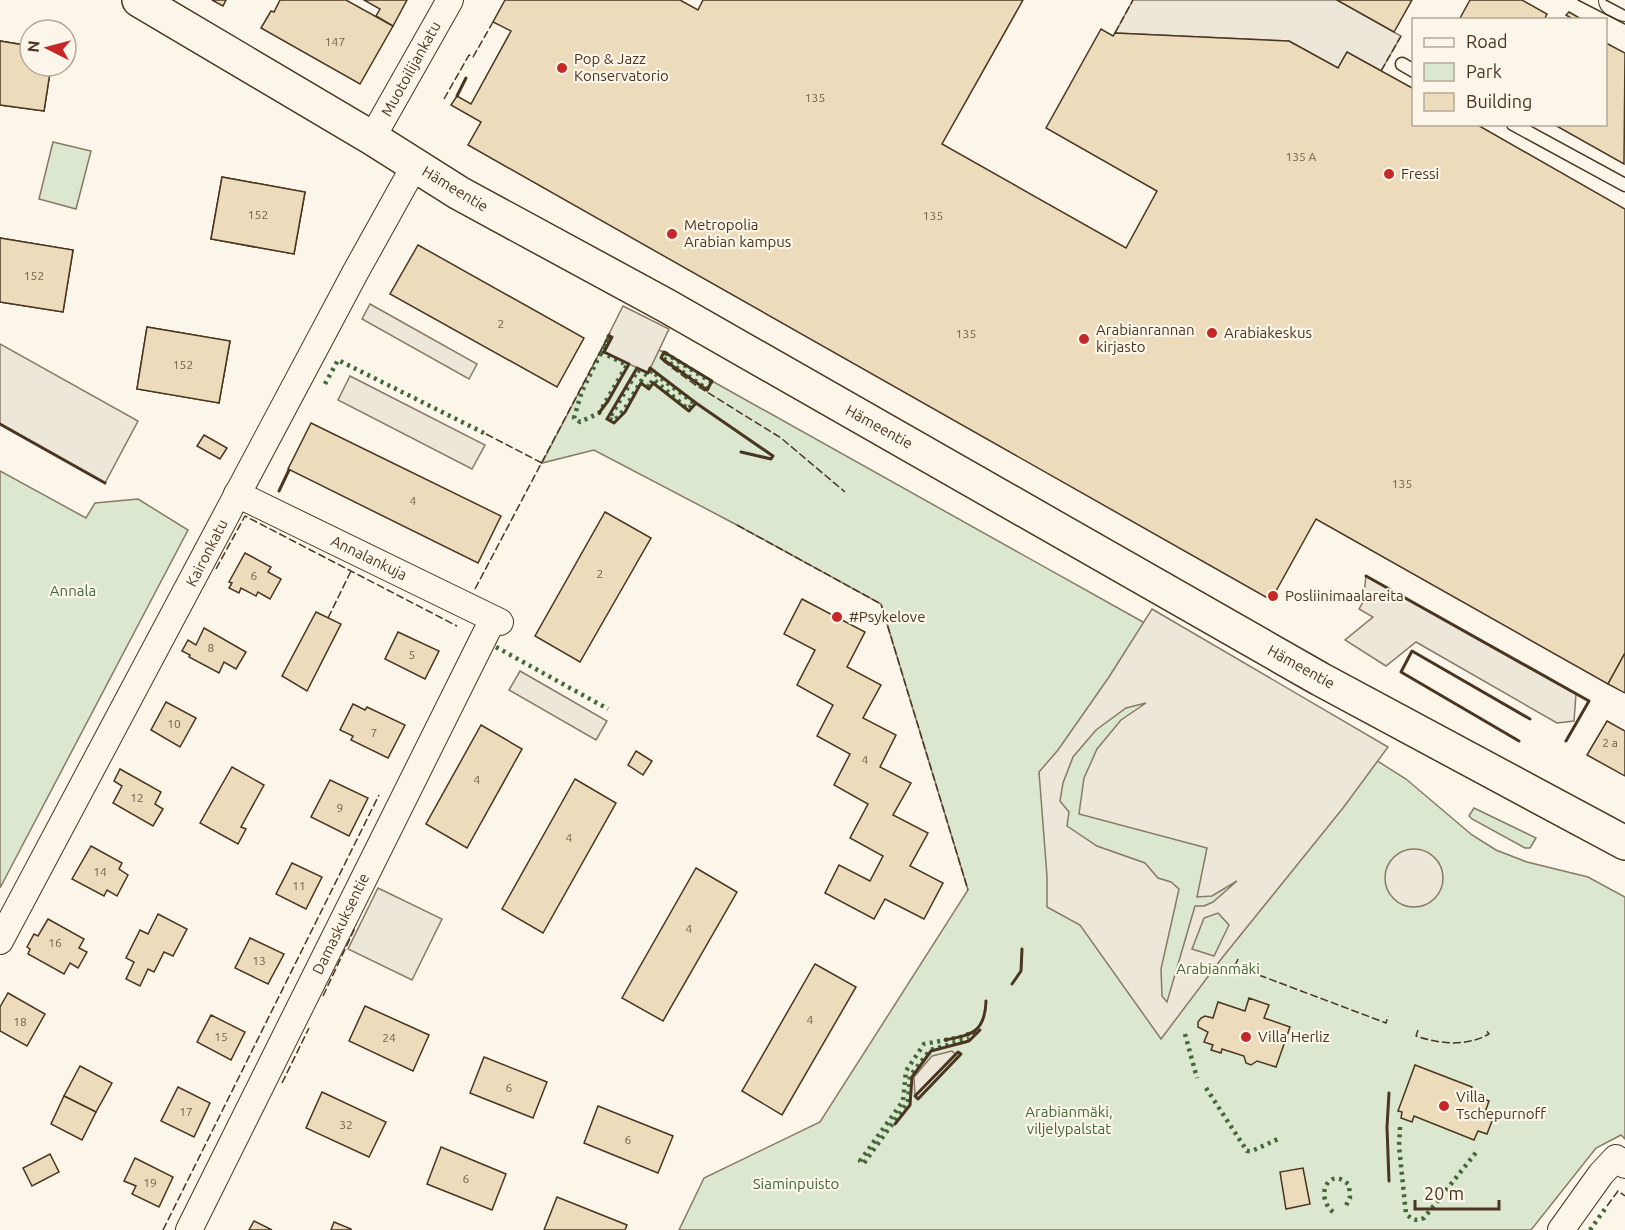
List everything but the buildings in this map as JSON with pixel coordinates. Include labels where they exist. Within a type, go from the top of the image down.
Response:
[{"type":"main road","name":"Hämeentie","points":[[139,0],[372,138],[459,193],[667,306],[1320,679],[1625,843]]},
{"type":"street","name":"Muotoilijankatu","points":[[372,138],[450,0]]},
{"type":"street","points":[[1615,0],[1625,5]]},
{"type":"street","name":"Kaironkatu","points":[[0,941],[355,273],[415,165]]},
{"type":"street","name":"Annalankuja","points":[[237,494],[497,621]]},
{"type":"street","name":"Damaskuksentie","points":[[189,1230],[497,621]]},
{"type":"street","points":[[1561,1230],[1601,1174],[1621,1162]]},
{"type":"lane","points":[[1402,64],[1412,70]]},
{"type":"lane","points":[[1517,126],[1625,185]]},
{"type":"green space","points":[[53,142],[91,151],[76,209],[39,199]]},
{"type":"green space","name":"Arabianmäki","points":[[610,333],[664,352],[1143,622],[1406,779],[1472,835],[1496,850],[1527,862],[1588,877],[1625,897],[1625,1139],[1621,1135],[1596,1148],[1531,1230],[679,1230],[704,1178],[820,1122],[968,890],[881,604],[594,450],[542,463]]},
{"type":"green space","name":"Annala","points":[[0,471],[86,518],[95,503],[138,499],[188,530],[0,888]]},
{"type":"green space","points":[[1474,808],[1536,838],[1530,848],[1525,848],[1472,819],[1469,816]]},
{"type":"shaded area","points":[[1133,0],[1337,0],[1401,36],[1381,71],[1347,52],[1338,68],[1289,41],[1115,33]]},
{"type":"shaded area","points":[[370,304],[477,364],[469,379],[362,319]]},
{"type":"shaded area","points":[[623,306],[669,329],[648,373],[604,352],[611,338],[608,336]]},
{"type":"shaded area","points":[[0,344],[138,421],[105,483],[0,424]]},
{"type":"shaded area","points":[[350,376],[485,445],[472,469],[338,400]]},
{"type":"shaded area","points":[[1366,576],[1576,694],[1574,721],[1557,723],[1416,642],[1386,666],[1345,640],[1373,617],[1359,609],[1363,602]]},
{"type":"shaded area","points":[[1152,609],[1388,747],[1343,808],[1222,958],[1161,1039],[1080,925],[1047,907],[1047,876],[1039,772],[1058,750],[1109,677]],"holes":[[[1146,703],[1121,720],[1097,749],[1084,778],[1079,814],[1207,848],[1197,897],[1212,896],[1237,881],[1213,902],[1204,906],[1195,906],[1167,1002],[1162,996],[1161,969],[1179,889],[1171,882],[1158,878],[1145,863],[1097,846],[1067,826],[1069,812],[1060,801],[1063,783],[1073,757],[1096,730],[1126,708]],[[1218,913],[1229,925],[1214,956],[1192,949],[1204,918]]]},
{"type":"shaded area","points":[[520,671],[607,721],[596,740],[509,690]]},
{"type":"shaded area","points":[[1408,849],[1420,849],[1435,857],[1443,872],[1443,884],[1435,899],[1420,907],[1408,907],[1393,899],[1385,884],[1385,872],[1393,857]]},
{"type":"shaded area","points":[[378,888],[442,919],[412,980],[348,949]]},
{"type":"shaded area","points":[[952,1051],[955,1054],[915,1096],[914,1077],[932,1056]]},
{"type":"tram line","points":[[1578,0],[1625,24]]},
{"type":"tram line","points":[[1606,0],[1625,10]]},
{"type":"hedge","points":[[609,337],[603,353],[627,365],[599,413],[580,422],[574,418],[582,391],[609,337]]},
{"type":"hedge","points":[[665,353],[711,382],[707,389],[663,358],[665,353]]},
{"type":"hedge","points":[[325,384],[338,360],[486,434]]},
{"type":"hedge","points":[[638,370],[648,376],[651,371],[694,403],[688,409],[653,379],[649,387],[641,381],[624,410],[614,421],[609,419],[638,370]]},
{"type":"hedge","points":[[496,647],[608,709]]},
{"type":"hedge","points":[[974,1032],[969,1039],[930,1050],[910,1076],[908,1102],[864,1163],[860,1161],[903,1101],[906,1071],[924,1044],[961,1037],[974,1032]]},
{"type":"hedge","points":[[1185,1034],[1197,1078]]},
{"type":"hedge","points":[[1206,1088],[1247,1151],[1252,1151],[1278,1139]]},
{"type":"hedge","points":[[1400,1127],[1399,1146],[1406,1214],[1414,1219],[1424,1218],[1478,1150]]},
{"type":"hedge","points":[[1333,1212],[1327,1205],[1324,1191],[1326,1185],[1335,1179],[1342,1180],[1349,1185],[1350,1198],[1344,1209]]},
{"type":"hedge","points":[[1590,1230],[1607,1206]]},
{"type":"fence","points":[[1115,33],[1133,0]]},
{"type":"fence","points":[[444,99],[469,55],[473,57],[493,22]]},
{"type":"fence","points":[[1381,71],[1401,36]]},
{"type":"fence","points":[[475,589],[610,333]]},
{"type":"fence","points":[[663,361],[694,384],[781,438],[845,492]]},
{"type":"fence","points":[[486,434],[542,463]]},
{"type":"fence","points":[[216,569],[245,516],[457,626]]},
{"type":"fence","points":[[737,525],[881,604],[968,890]]},
{"type":"fence","points":[[328,618],[351,571]]},
{"type":"fence","points":[[163,1230],[379,795]]},
{"type":"fence","points":[[323,996],[355,928]]},
{"type":"fence","points":[[1238,959],[1235,966],[1386,1023],[1388,1016]]},
{"type":"fence","points":[[282,1083],[309,1028]]},
{"type":"fence","points":[[1418,1030],[1416,1036],[1453,1043],[1480,1038],[1489,1034],[1486,1030]]},
{"type":"fence","points":[[1607,1206],[1618,1191],[1625,1196]]},
{"type":"wall","points":[[457,96],[466,78]]},
{"type":"wall","points":[[599,413],[629,364],[604,352],[612,337],[608,336]]},
{"type":"wall","points":[[664,352],[712,381],[707,390],[661,358],[664,352]]},
{"type":"wall","points":[[696,403],[689,411],[653,383],[649,389],[641,383],[625,412],[614,423],[607,419],[637,368],[648,373],[650,368],[773,456],[771,459],[741,452]]},
{"type":"wall","points":[[0,424],[105,483]]},
{"type":"wall","points":[[279,491],[289,470]]},
{"type":"wall","points":[[1366,576],[1589,701],[1566,741]]},
{"type":"wall","points":[[1519,741],[1401,672],[1412,651],[1530,719]]},
{"type":"wall","points":[[1012,984],[1021,971],[1022,949]]},
{"type":"wall","points":[[945,1040],[970,1034],[980,1026],[986,1001]]},
{"type":"wall","points":[[895,1124],[910,1105],[912,1077],[931,1051],[969,1041],[980,1030]]},
{"type":"wall","points":[[958,1052],[961,1054],[918,1099],[915,1096],[958,1052]]},
{"type":"wall","points":[[1389,1093],[1387,1127],[1389,1181]]},
{"type":"place","name":"Pop & Jazz Konservatorio","points":[[562,68]]},
{"type":"place","name":"Fressi","points":[[1389,174]]},
{"type":"place","name":"Metropolia Arabian kampus","points":[[672,234]]},
{"type":"place","name":"Arabiakeskus","points":[[1212,333]]},
{"type":"place","name":"Arabianrannan kirjasto","points":[[1084,339]]},
{"type":"place","name":"Posliinimaalareita","points":[[1273,596]]},
{"type":"place","name":"#Psykelove","points":[[837,617]]},
{"type":"place","name":"Villa Herliz","points":[[1246,1037]]},
{"type":"place","name":"Villa Tschepurnoff","points":[[1444,1106]]},
{"type":"park label","name":"Arabianmäki, viljelypalstat","points":[[1069,1120]]},
{"type":"park label","name":"Siaminpuisto","points":[[796,1184]]}]
